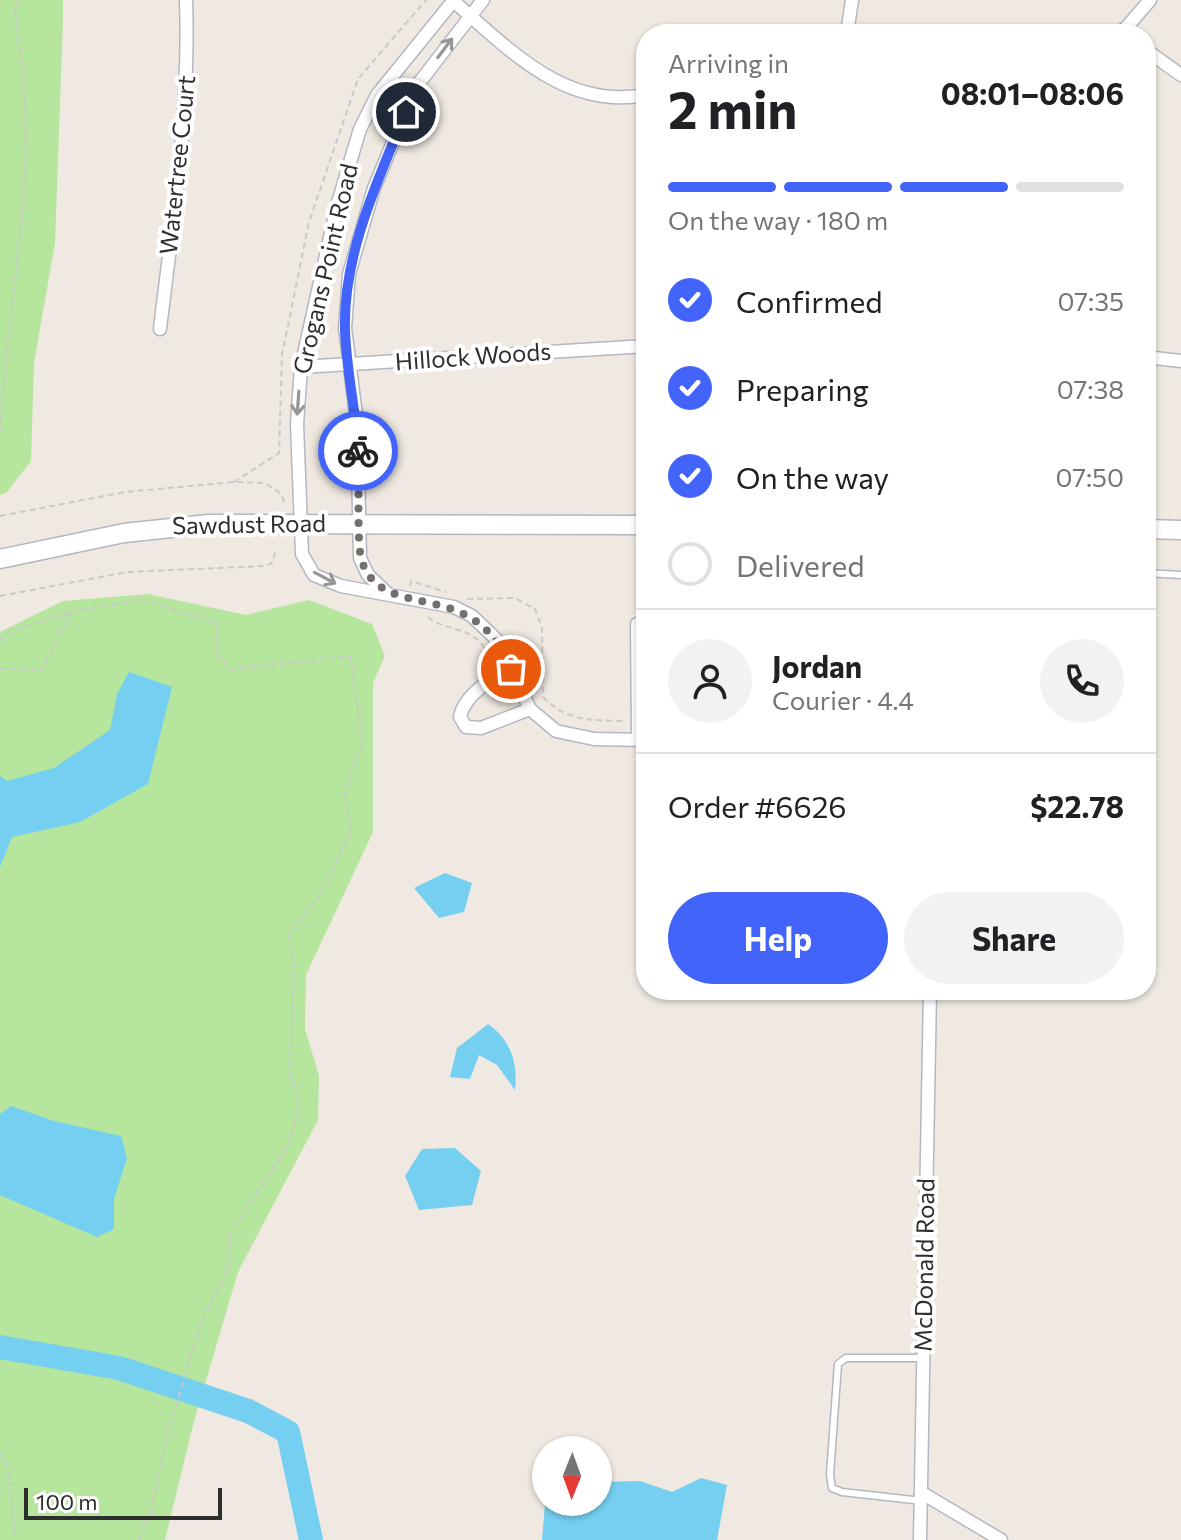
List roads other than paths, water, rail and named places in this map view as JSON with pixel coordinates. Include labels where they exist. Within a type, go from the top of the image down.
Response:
[{"type":"street","name":"Watertree Court","points":[[160,329],[182,167],[188,53],[186,0]]},
{"type":"street","name":"Grogans Point Road","points":[[388,594],[341,586],[314,575],[302,554],[297,424],[301,367],[337,206],[360,129],[377,95],[453,0]]},
{"type":"street","points":[[453,0],[542,75],[565,88],[589,95],[636,95]]},
{"type":"street","name":"Grogans Point Road","points":[[388,594],[368,575],[360,558],[357,423],[345,328],[349,274],[374,188],[416,87],[483,0]]},
{"type":"street","points":[[848,24],[852,0]]},
{"type":"street","points":[[1131,24],[1150,0]]},
{"type":"street","points":[[1156,57],[1181,75]]},
{"type":"street","name":"Hillock Woods","points":[[301,367],[636,347]]},
{"type":"street","points":[[1156,358],[1181,361]]},
{"type":"street","name":"Sawdust Road","points":[[0,559],[57,545],[159,528],[299,522],[636,525]]},
{"type":"street","points":[[1156,529],[1181,530]]},
{"type":"street","points":[[388,594],[454,607],[472,616],[498,641],[530,709],[556,731],[571,737],[636,740]]},
{"type":"street","points":[[511,669],[497,676],[462,705],[460,717],[466,727],[481,728],[530,709]]},
{"type":"street","name":"McDonald Road","points":[[920,1540],[930,1000]]},
{"type":"street","points":[[922,1497],[1001,1540]]},
{"type":"lane","points":[[1156,574],[1181,575]]},
{"type":"lane","points":[[922,1497],[842,1492],[832,1488],[830,1474],[838,1364],[846,1358],[924,1358]]},
{"type":"water","points":[[129,672],[172,687],[148,784],[80,822],[12,837],[0,867],[0,776],[7,781],[54,768],[110,730],[117,694]]},
{"type":"water","points":[[445,873],[472,883],[464,912],[439,918],[414,888]]},
{"type":"water","points":[[488,1024],[502,1037],[511,1053],[515,1090],[497,1065],[479,1055],[470,1079],[450,1077],[457,1048]]},
{"type":"water","points":[[11,1106],[54,1121],[121,1136],[127,1158],[114,1199],[114,1229],[97,1237],[0,1195],[0,1114]]},
{"type":"water","points":[[455,1148],[481,1171],[472,1205],[419,1210],[405,1176],[422,1149]]},
{"type":"water","points":[[701,1478],[727,1485],[717,1540],[542,1540],[544,1516],[612,1516],[612,1482],[640,1481],[672,1492]]},
{"type":"waterway","points":[[0,1347],[119,1368],[248,1411],[288,1432],[311,1540]]}]
